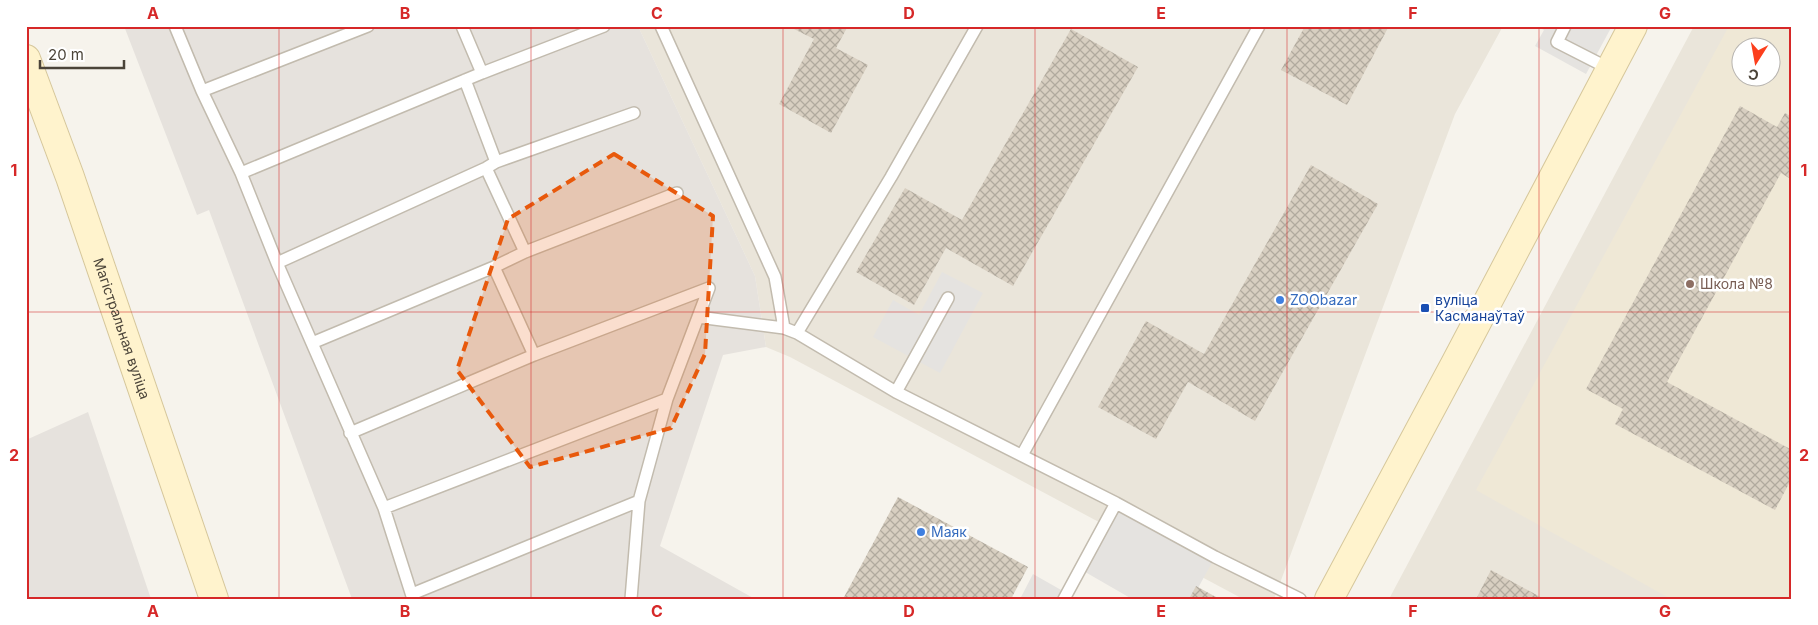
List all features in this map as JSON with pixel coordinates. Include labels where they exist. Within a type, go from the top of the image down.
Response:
[{"type":"street","points":[[1329,599],[1633,26]]},
{"type":"street","name":"Магістральная вуліца","points":[[26,59],[32,94],[70,177],[214,599]]},
{"type":"lane","points":[[175,26],[202,91],[241,173],[277,263],[384,508],[413,596],[639,501]]},
{"type":"lane","points":[[202,91],[368,26]]},
{"type":"lane","points":[[462,26],[482,73]]},
{"type":"lane","points":[[241,173],[482,73],[604,26]]},
{"type":"lane","points":[[661,26],[775,277],[784,328]]},
{"type":"lane","points":[[797,334],[891,177],[977,26]]},
{"type":"lane","points":[[1022,455],[1259,26]]},
{"type":"lane","points":[[1565,26],[1557,42],[1610,70]]},
{"type":"lane","points":[[465,80],[496,162]]},
{"type":"lane","points":[[277,263],[496,162],[634,113]]},
{"type":"lane","points":[[486,168],[525,252]]},
{"type":"lane","points":[[312,343],[494,268],[525,252],[677,193]]},
{"type":"lane","points":[[494,268],[534,355]]},
{"type":"lane","points":[[350,433],[534,355],[709,288],[667,399],[639,501],[631,599]]},
{"type":"lane","points":[[896,392],[948,298]]},
{"type":"lane","points":[[698,317],[784,328],[797,334],[896,392],[1116,503],[1215,557],[1300,599]]},
{"type":"lane","points":[[384,508],[667,399]]},
{"type":"lane","points":[[1064,599],[1116,503]]},
{"type":"highlighted area","points":[[614,154],[713,216],[705,354],[671,428],[530,467],[457,370],[508,219]]},
{"type":"shaded area","points":[[124,26],[638,26],[755,276],[766,347],[723,355],[660,546],[755,599],[352,599],[209,210],[197,215]]},
{"type":"shaded area","points":[[638,26],[1503,26],[1455,114],[1274,599],[1243,599],[790,357],[766,347],[755,276]]},
{"type":"shaded area","points":[[1537,26],[1612,26],[1586,74],[1535,46],[1544,30]]},
{"type":"shaded area","name":"Школа №8","points":[[1694,26],[1792,26],[1792,599],[1389,599]]},
{"type":"shaded area","name":"Школа №8","points":[[1729,26],[1792,26],[1792,599],[1671,599],[1476,490]]},
{"type":"shaded area","points":[[942,272],[983,293],[940,373],[873,337],[893,300],[919,315]]},
{"type":"shaded area","points":[[88,412],[151,599],[26,599],[26,440]]},
{"type":"shaded area","points":[[1116,503],[1215,557],[1192,599],[1132,599],[1080,569]]},
{"type":"shaded area","points":[[1033,574],[1077,599],[1020,599]]},
{"type":"building","points":[[788,26],[848,26],[836,48],[868,65],[831,133],[779,104],[814,39]]},
{"type":"building","points":[[1305,26],[1389,26],[1347,105],[1281,70]]},
{"type":"building","points":[[1071,29],[1138,67],[1013,286],[946,248],[914,305],[856,272],[905,188],[962,220]]},
{"type":"building","points":[[1740,106],[1777,127],[1785,113],[1792,117],[1792,180],[1781,173],[1667,382],[1792,450],[1792,478],[1775,510],[1615,424],[1623,409],[1586,389]]},
{"type":"building","points":[[1311,165],[1378,204],[1255,421],[1188,382],[1156,439],[1098,407],[1146,321],[1204,354]]},
{"type":"building","name":"Маяк","points":[[898,497],[1028,567],[1011,599],[843,599]]},
{"type":"building","points":[[1491,570],[1544,599],[1476,599]]},
{"type":"building","points":[[1196,586],[1216,597],[1214,599],[1189,599]]},
{"type":"place","name":"Школа №8","points":[[1690,284]]},
{"type":"place","name":"ZOObazar","points":[[1280,300]]},
{"type":"place","name":"вуліца Касманаўтаў","points":[[1425,308]]},
{"type":"place","name":"Маяк","points":[[921,532]]}]
